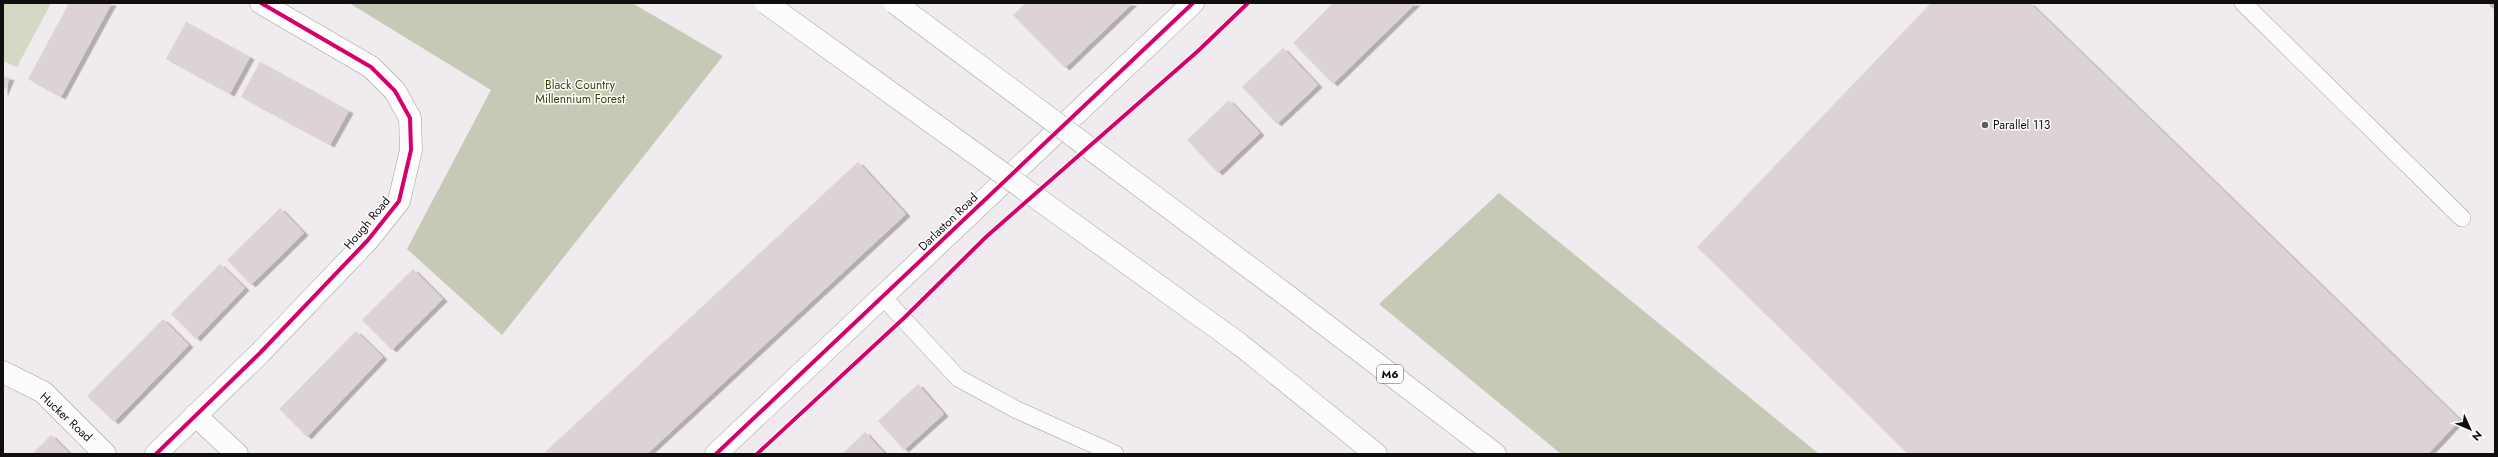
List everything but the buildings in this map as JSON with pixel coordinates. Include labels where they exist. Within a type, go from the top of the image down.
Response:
[{"type":"main road","name":"Hough Road","points":[[156,454],[260,353],[368,240],[399,201],[411,150],[410,118],[395,91],[371,67],[261,3]]},
{"type":"main road","points":[[766,3],[1238,343],[1376,454]]},
{"type":"main road","name":"M6","points":[[895,3],[1285,294],[1495,454]]},
{"type":"main road","name":"Darlaston Road","points":[[716,454],[1193,3]]},
{"type":"main road","name":"Hucker Road","points":[[3,372],[43,392],[105,454]]},
{"type":"main road","points":[[195,415],[237,454]]},
{"type":"lane","points":[[2243,3],[2462,218]]},
{"type":"lane","points":[[883,297],[958,378],[1017,410],[1115,454]]},
{"type":"green space","points":[[3,3],[51,3],[17,67],[3,61]]},
{"type":"green space","name":"Black Country Millennium Forest","points":[[349,3],[632,3],[723,56],[502,335],[407,249],[491,90]]},
{"type":"green space","points":[[1499,193],[1819,454],[1561,454],[1379,304]]},
{"type":"cycle path","points":[[156,454],[260,353],[368,240],[399,201],[411,150],[410,118],[395,91],[371,67],[261,3]]},
{"type":"cycle path","points":[[716,454],[1193,3]]},
{"type":"cycle path","points":[[757,454],[904,318],[986,237],[1198,51],[1248,3]]},
{"type":"place","name":"Parallel 113","points":[[1985,125]]}]
